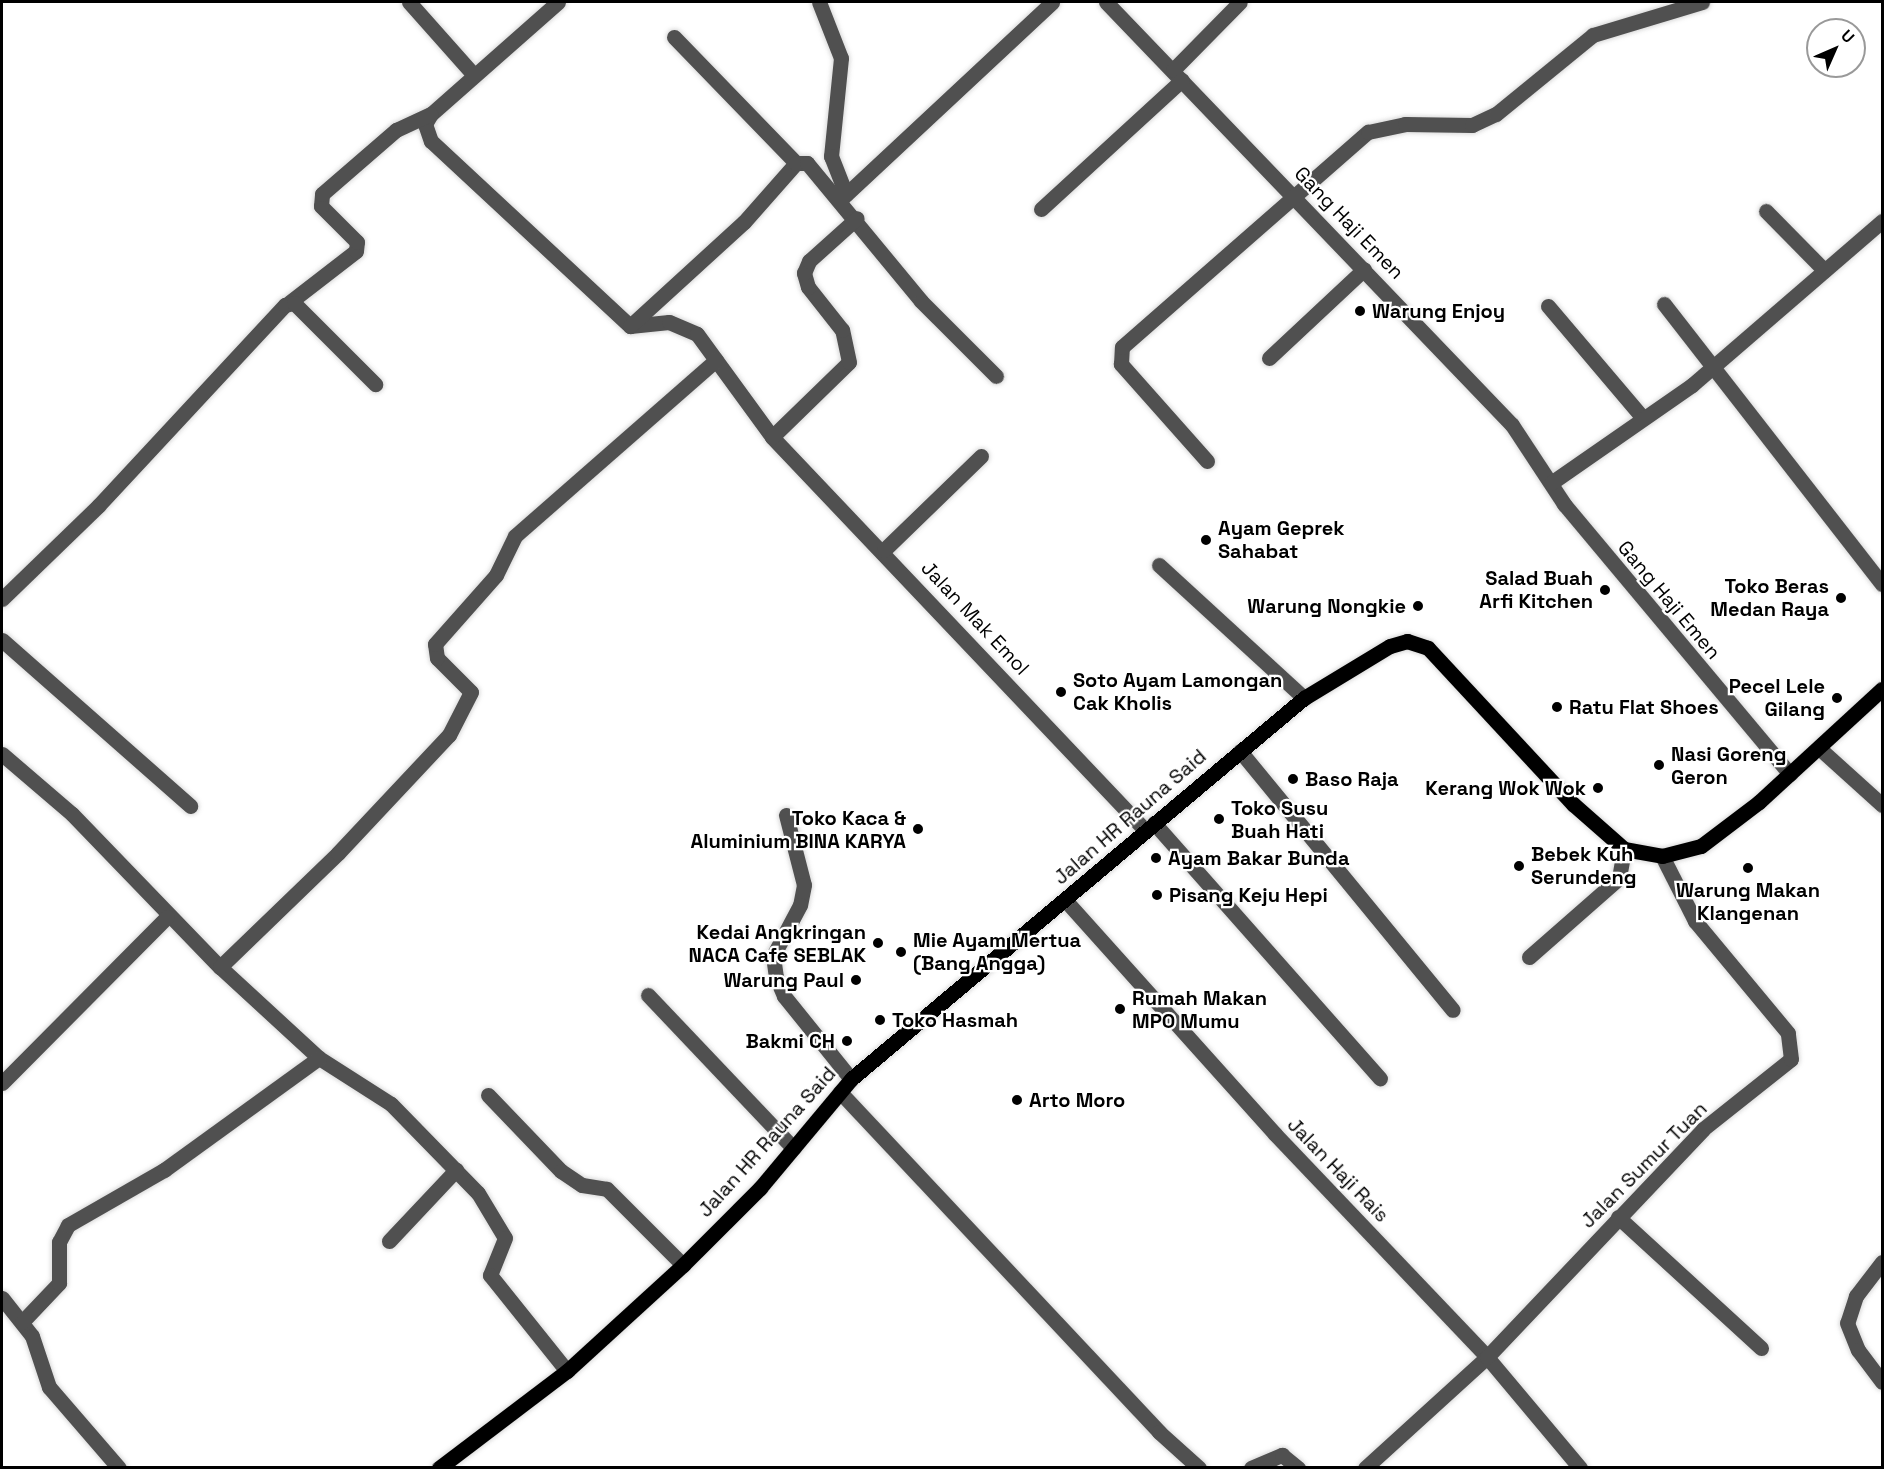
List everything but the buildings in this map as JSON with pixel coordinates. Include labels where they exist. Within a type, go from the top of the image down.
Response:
[{"type":"main road","name":"Jalan HR Rauna Said","points":[[439,1467],[567,1371],[682,1265],[793,1148],[851,1079],[1066,901],[1149,827],[1304,699],[1390,646],[1420,642],[1573,804],[1624,849]]},
{"type":"main road","points":[[1624,849],[1662,856],[1701,846],[1790,774],[1882,689]]},
{"type":"street","points":[[409,2],[472,73]]},
{"type":"street","points":[[2,599],[98,506],[290,302],[356,251],[357,242],[321,206],[322,194],[396,130],[431,114],[472,73],[558,2]]},
{"type":"street","points":[[819,2],[841,58],[831,156],[843,197]]},
{"type":"street","points":[[843,197],[1052,2]]},
{"type":"street","name":"Gang Haji Emen","points":[[1106,2],[1512,425],[1564,504],[1790,774]]},
{"type":"street","points":[[1041,209],[1178,75],[1239,2]]},
{"type":"street","points":[[1207,461],[1118,355],[1368,132],[1405,124],[1472,125],[1496,114],[1593,35],[1702,2]]},
{"type":"street","points":[[674,37],[796,163],[818,172],[843,197],[921,301],[996,376]]},
{"type":"street","points":[[431,114],[425,131],[445,159],[630,326],[744,222],[796,163]]},
{"type":"street","points":[[1766,211],[1824,270]]},
{"type":"street","points":[[772,437],[849,362],[842,330],[808,287],[804,273],[809,261],[857,218]]},
{"type":"street","points":[[1551,483],[1716,366],[1882,221]]},
{"type":"street","points":[[1269,358],[1364,269]]},
{"type":"street","points":[[290,302],[375,384]]},
{"type":"street","points":[[1664,304],[1716,366],[1882,584]]},
{"type":"street","points":[[1548,306],[1642,417]]},
{"type":"street","name":"Jalan Mak Emol","points":[[630,326],[680,324],[697,334],[772,437],[884,550],[1149,827],[1380,1078]]},
{"type":"street","points":[[220,967],[338,853],[449,735],[471,692],[437,658],[435,644],[496,575],[515,536],[716,360]]},
{"type":"street","points":[[884,550],[981,456]]},
{"type":"street","points":[[1159,565],[1304,699]]},
{"type":"street","points":[[2,640],[190,806]]},
{"type":"street","points":[[1819,748],[1882,805]]},
{"type":"street","points":[[1240,751],[1453,1010]]},
{"type":"street","points":[[2,754],[72,814],[167,917],[319,1058],[391,1104],[456,1170],[506,1238],[490,1275],[567,1371]]},
{"type":"street","points":[[786,815],[804,885],[800,905],[773,956],[776,977],[784,996],[851,1079]]},
{"type":"street","points":[[1529,957],[1619,878],[1624,849]]},
{"type":"street","name":"Jalan Sumur Tuan","points":[[1365,1467],[1487,1357],[1703,1129],[1786,1067],[1794,1050],[1788,1033],[1678,897],[1662,856]]},
{"type":"street","name":"Jalan Haji Rais","points":[[1066,901],[1275,1134],[1487,1357],[1580,1467]]},
{"type":"street","points":[[2,1083],[167,917]]},
{"type":"street","points":[[648,995],[793,1148]]},
{"type":"street","points":[[22,1322],[59,1283],[58,1242],[68,1225],[164,1170],[319,1058]]},
{"type":"street","points":[[840,1092],[1159,1432],[1199,1467]]},
{"type":"street","points":[[488,1095],[561,1171],[582,1185],[607,1189],[682,1265]]},
{"type":"street","points":[[388,1241],[456,1170]]},
{"type":"street","points":[[1618,1217],[1761,1348]]},
{"type":"street","points":[[1882,1262],[1856,1296],[1847,1323],[1882,1383]]},
{"type":"street","points":[[2,1298],[22,1322],[38,1349],[48,1387],[119,1467]]},
{"type":"street","points":[[1251,1467],[1282,1455],[1298,1467]]},
{"type":"place","name":"Warung Enjoy","points":[[1360,311]]},
{"type":"place","name":"Ayam Geprek Sahabat","points":[[1206,540]]},
{"type":"place","name":"Salad Buah Arfi Kitchen","points":[[1605,590]]},
{"type":"place","name":"Toko Beras Medan Raya","points":[[1841,598]]},
{"type":"place","name":"Warung Nongkie","points":[[1418,606]]},
{"type":"place","name":"Soto Ayam Lamongan Cak Kholis","points":[[1061,692]]},
{"type":"place","name":"Pecel Lele Gilang","points":[[1837,698]]},
{"type":"place","name":"Ratu Flat Shoes","points":[[1557,707]]},
{"type":"place","name":"Nasi Goreng Geron","points":[[1659,765]]},
{"type":"place","name":"Baso Raja","points":[[1293,779]]},
{"type":"place","name":"Kerang Wok Wok","points":[[1598,788]]},
{"type":"place","name":"Toko Susu Buah Hati","points":[[1219,819]]},
{"type":"place","name":"Toko Kaca & Aluminium BINA KARYA","points":[[918,829]]},
{"type":"place","name":"Ayam Bakar Bunda","points":[[1156,858]]},
{"type":"place","name":"Bebek Kuh Serundeng","points":[[1519,866]]},
{"type":"place","name":"Warung Makan Klangenan","points":[[1748,868]]},
{"type":"place","name":"Pisang Keju Hepi","points":[[1157,895]]},
{"type":"place","name":"Kedai Angkringan NACA Cafe SEBLAK","points":[[878,943]]},
{"type":"place","name":"Mie Ayam Mertua (Bang Angga)","points":[[901,952]]},
{"type":"place","name":"Warung Paul","points":[[856,980]]},
{"type":"place","name":"Rumah Makan MPO Mumu","points":[[1120,1009]]},
{"type":"place","name":"Toko Hasmah","points":[[880,1020]]},
{"type":"place","name":"Bakmi CH","points":[[847,1041]]},
{"type":"place","name":"Arto Moro","points":[[1017,1100]]}]
